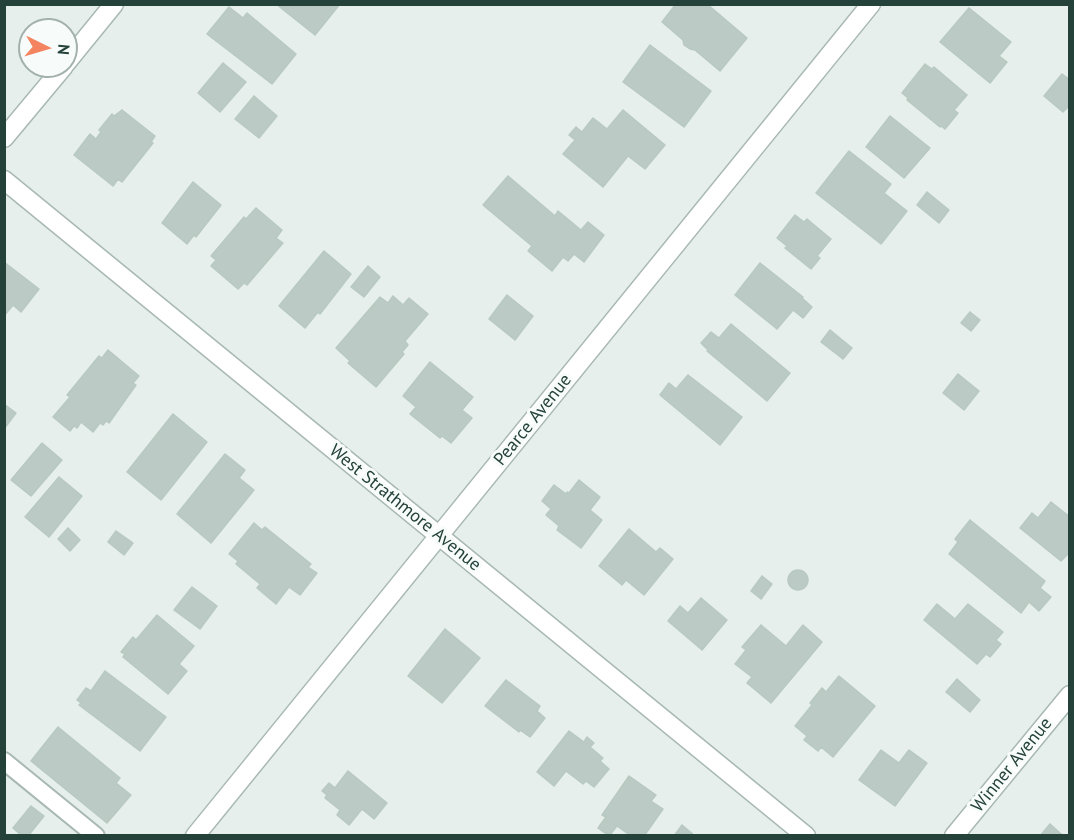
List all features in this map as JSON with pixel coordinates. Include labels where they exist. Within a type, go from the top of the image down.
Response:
[{"type":"street","points":[[78,49],[114,4]]},
{"type":"street","name":"Pearce Avenue","points":[[195,836],[871,4]]},
{"type":"street","points":[[4,138],[54,78]]},
{"type":"street","name":"West Strathmore Avenue","points":[[4,180],[806,836]]},
{"type":"street","name":"Winner Avenue","points":[[954,836],[1070,695]]},
{"type":"lane","points":[[4,761],[96,836]]},
{"type":"building","points":[[276,4],[340,4],[315,35]]},
{"type":"building","points":[[676,4],[707,4],[747,38],[720,71],[695,50],[684,45],[683,40],[662,22]]},
{"type":"building","points":[[229,7],[243,18],[247,13],[296,54],[272,84],[207,34]]},
{"type":"building","points":[[969,8],[1011,42],[999,56],[1007,62],[990,83],[940,42]]},
{"type":"building","points":[[650,45],[711,91],[684,127],[623,82]]},
{"type":"building","points":[[223,63],[246,82],[220,112],[198,93]]},
{"type":"building","points":[[925,64],[932,69],[934,67],[967,95],[954,110],[958,113],[945,129],[907,100],[908,98],[902,93]]},
{"type":"building","points":[[1062,74],[1070,80],[1070,105],[1063,112],[1044,96]]},
{"type":"building","points":[[254,96],[277,116],[259,138],[235,119]]},
{"type":"building","points":[[122,110],[155,136],[151,142],[153,143],[122,182],[118,179],[113,186],[74,155],[90,134],[96,139],[101,132],[99,130],[112,114],[114,116]]},
{"type":"building","points":[[623,110],[665,145],[645,169],[628,156],[603,187],[563,154],[575,140],[569,135],[576,127],[582,132],[593,118],[607,129]]},
{"type":"building","points":[[890,116],[930,148],[904,178],[866,147]]},
{"type":"building","points":[[849,151],[891,184],[884,193],[907,211],[881,244],[816,193]]},
{"type":"building","points":[[508,176],[555,216],[558,211],[581,230],[588,222],[604,235],[584,262],[574,254],[568,261],[563,257],[552,271],[528,251],[532,246],[483,205]]},
{"type":"building","points":[[193,182],[221,205],[196,237],[194,235],[187,244],[162,223]]},
{"type":"building","points":[[927,192],[949,210],[939,223],[917,205]]},
{"type":"building","points":[[256,208],[282,230],[276,238],[283,243],[247,285],[244,283],[238,289],[211,266],[216,260],[211,256],[244,217],[246,219]]},
{"type":"building","points":[[795,215],[804,222],[807,219],[831,239],[817,256],[820,258],[811,269],[785,248],[787,246],[777,238]]},
{"type":"building","points":[[324,251],[351,274],[320,314],[318,312],[305,328],[279,306]]},
{"type":"building","points":[[4,262],[39,289],[21,312],[13,305],[4,316]]},
{"type":"building","points":[[760,263],[803,297],[812,307],[803,318],[793,310],[777,329],[735,295]]},
{"type":"building","points":[[368,266],[380,277],[364,297],[351,287]]},
{"type":"building","points":[[507,295],[533,316],[515,340],[489,319]]},
{"type":"building","points":[[393,296],[403,305],[409,298],[428,314],[405,341],[408,345],[402,352],[404,354],[376,387],[348,363],[350,361],[336,348],[380,297],[388,303]]},
{"type":"building","points":[[970,312],[980,320],[971,331],[961,323]]},
{"type":"building","points":[[731,324],[790,373],[767,401],[707,351],[701,343],[711,332],[719,338]]},
{"type":"building","points":[[830,330],[852,348],[843,359],[821,342]]},
{"type":"building","points":[[108,350],[139,376],[133,383],[136,385],[109,423],[106,421],[103,425],[100,423],[93,432],[81,422],[77,428],[74,426],[70,431],[53,417],[70,397],[67,395],[99,356],[102,358]]},
{"type":"building","points":[[430,362],[473,397],[462,410],[472,418],[451,443],[442,436],[440,438],[410,414],[416,407],[403,396]]},
{"type":"building","points":[[958,374],[979,391],[964,410],[943,393]]},
{"type":"building","points":[[688,375],[742,417],[720,445],[660,395],[669,383],[676,389]]},
{"type":"building","points":[[4,404],[16,413],[4,429]]},
{"type":"building","points":[[173,414],[207,442],[161,500],[127,472]]},
{"type":"building","points":[[42,443],[62,460],[31,496],[11,480]]},
{"type":"building","points":[[225,454],[245,470],[239,478],[254,490],[211,543],[177,514]]},
{"type":"building","points":[[59,477],[82,496],[49,537],[25,517]]},
{"type":"building","points":[[579,480],[600,497],[590,510],[602,520],[581,548],[557,530],[559,526],[546,515],[551,509],[542,501],[554,485],[566,494]]},
{"type":"building","points":[[1051,502],[1070,517],[1070,552],[1061,561],[1020,528],[1032,513],[1038,518]]},
{"type":"building","points":[[970,520],[1045,581],[1040,588],[1051,597],[1039,611],[1029,602],[1021,613],[949,554],[958,542],[955,539]]},
{"type":"building","points":[[254,523],[262,530],[265,527],[311,564],[308,567],[317,573],[300,595],[289,587],[276,604],[257,588],[260,584],[236,564],[238,561],[229,554]]},
{"type":"building","points":[[68,528],[80,540],[70,551],[58,539]]},
{"type":"building","points":[[629,529],[656,552],[660,548],[673,559],[644,595],[626,580],[622,585],[599,566]]},
{"type":"building","points":[[116,531],[133,543],[124,555],[108,542]]},
{"type":"building","points":[[794,570],[802,570],[808,576],[808,584],[802,590],[794,590],[788,584],[788,576]]},
{"type":"building","points":[[762,576],[772,584],[761,599],[751,591]]},
{"type":"building","points":[[192,587],[217,606],[200,629],[174,610]]},
{"type":"building","points":[[701,598],[727,620],[702,650],[668,621],[680,606],[688,613]]},
{"type":"building","points":[[937,604],[955,619],[968,604],[1003,632],[996,640],[1001,644],[990,657],[986,654],[977,664],[924,620]]},
{"type":"building","points":[[157,615],[194,646],[179,664],[187,671],[168,694],[123,657],[125,654],[121,652],[133,637],[136,640]]},
{"type":"building","points":[[761,625],[786,646],[803,625],[822,642],[771,703],[747,683],[752,677],[735,664],[746,650],[742,647]]},
{"type":"building","points":[[445,629],[480,658],[442,703],[408,676]]},
{"type":"building","points":[[105,671],[166,717],[140,751],[79,705],[81,703],[77,700],[86,688],[91,691]]},
{"type":"building","points":[[839,676],[875,706],[833,757],[821,747],[818,751],[804,740],[807,736],[795,726],[822,688],[826,692]]},
{"type":"building","points":[[957,679],[980,700],[970,712],[946,692]]},
{"type":"building","points":[[506,680],[540,706],[537,711],[545,718],[530,737],[520,730],[519,732],[485,706]]},
{"type":"building","points":[[58,727],[120,778],[116,783],[131,795],[107,823],[31,761]]},
{"type":"building","points":[[569,731],[584,742],[587,737],[594,743],[590,747],[603,758],[600,761],[609,769],[594,787],[586,781],[583,784],[566,771],[554,786],[537,772]]},
{"type":"building","points":[[881,750],[899,763],[909,750],[927,763],[895,806],[859,780]]},
{"type":"building","points":[[348,771],[387,803],[374,819],[362,809],[349,825],[337,815],[340,810],[325,798],[327,795],[322,791],[329,783],[335,788]]},
{"type":"building","points":[[629,776],[656,795],[651,801],[663,809],[644,836],[631,836],[617,826],[609,836],[598,828],[606,817],[602,815]]},
{"type":"building","points":[[31,806],[44,816],[28,836],[22,836],[13,828]]},
{"type":"building","points":[[1050,824],[1060,833],[1064,836],[1040,836]]},
{"type":"building","points":[[682,825],[695,836],[674,836]]}]
